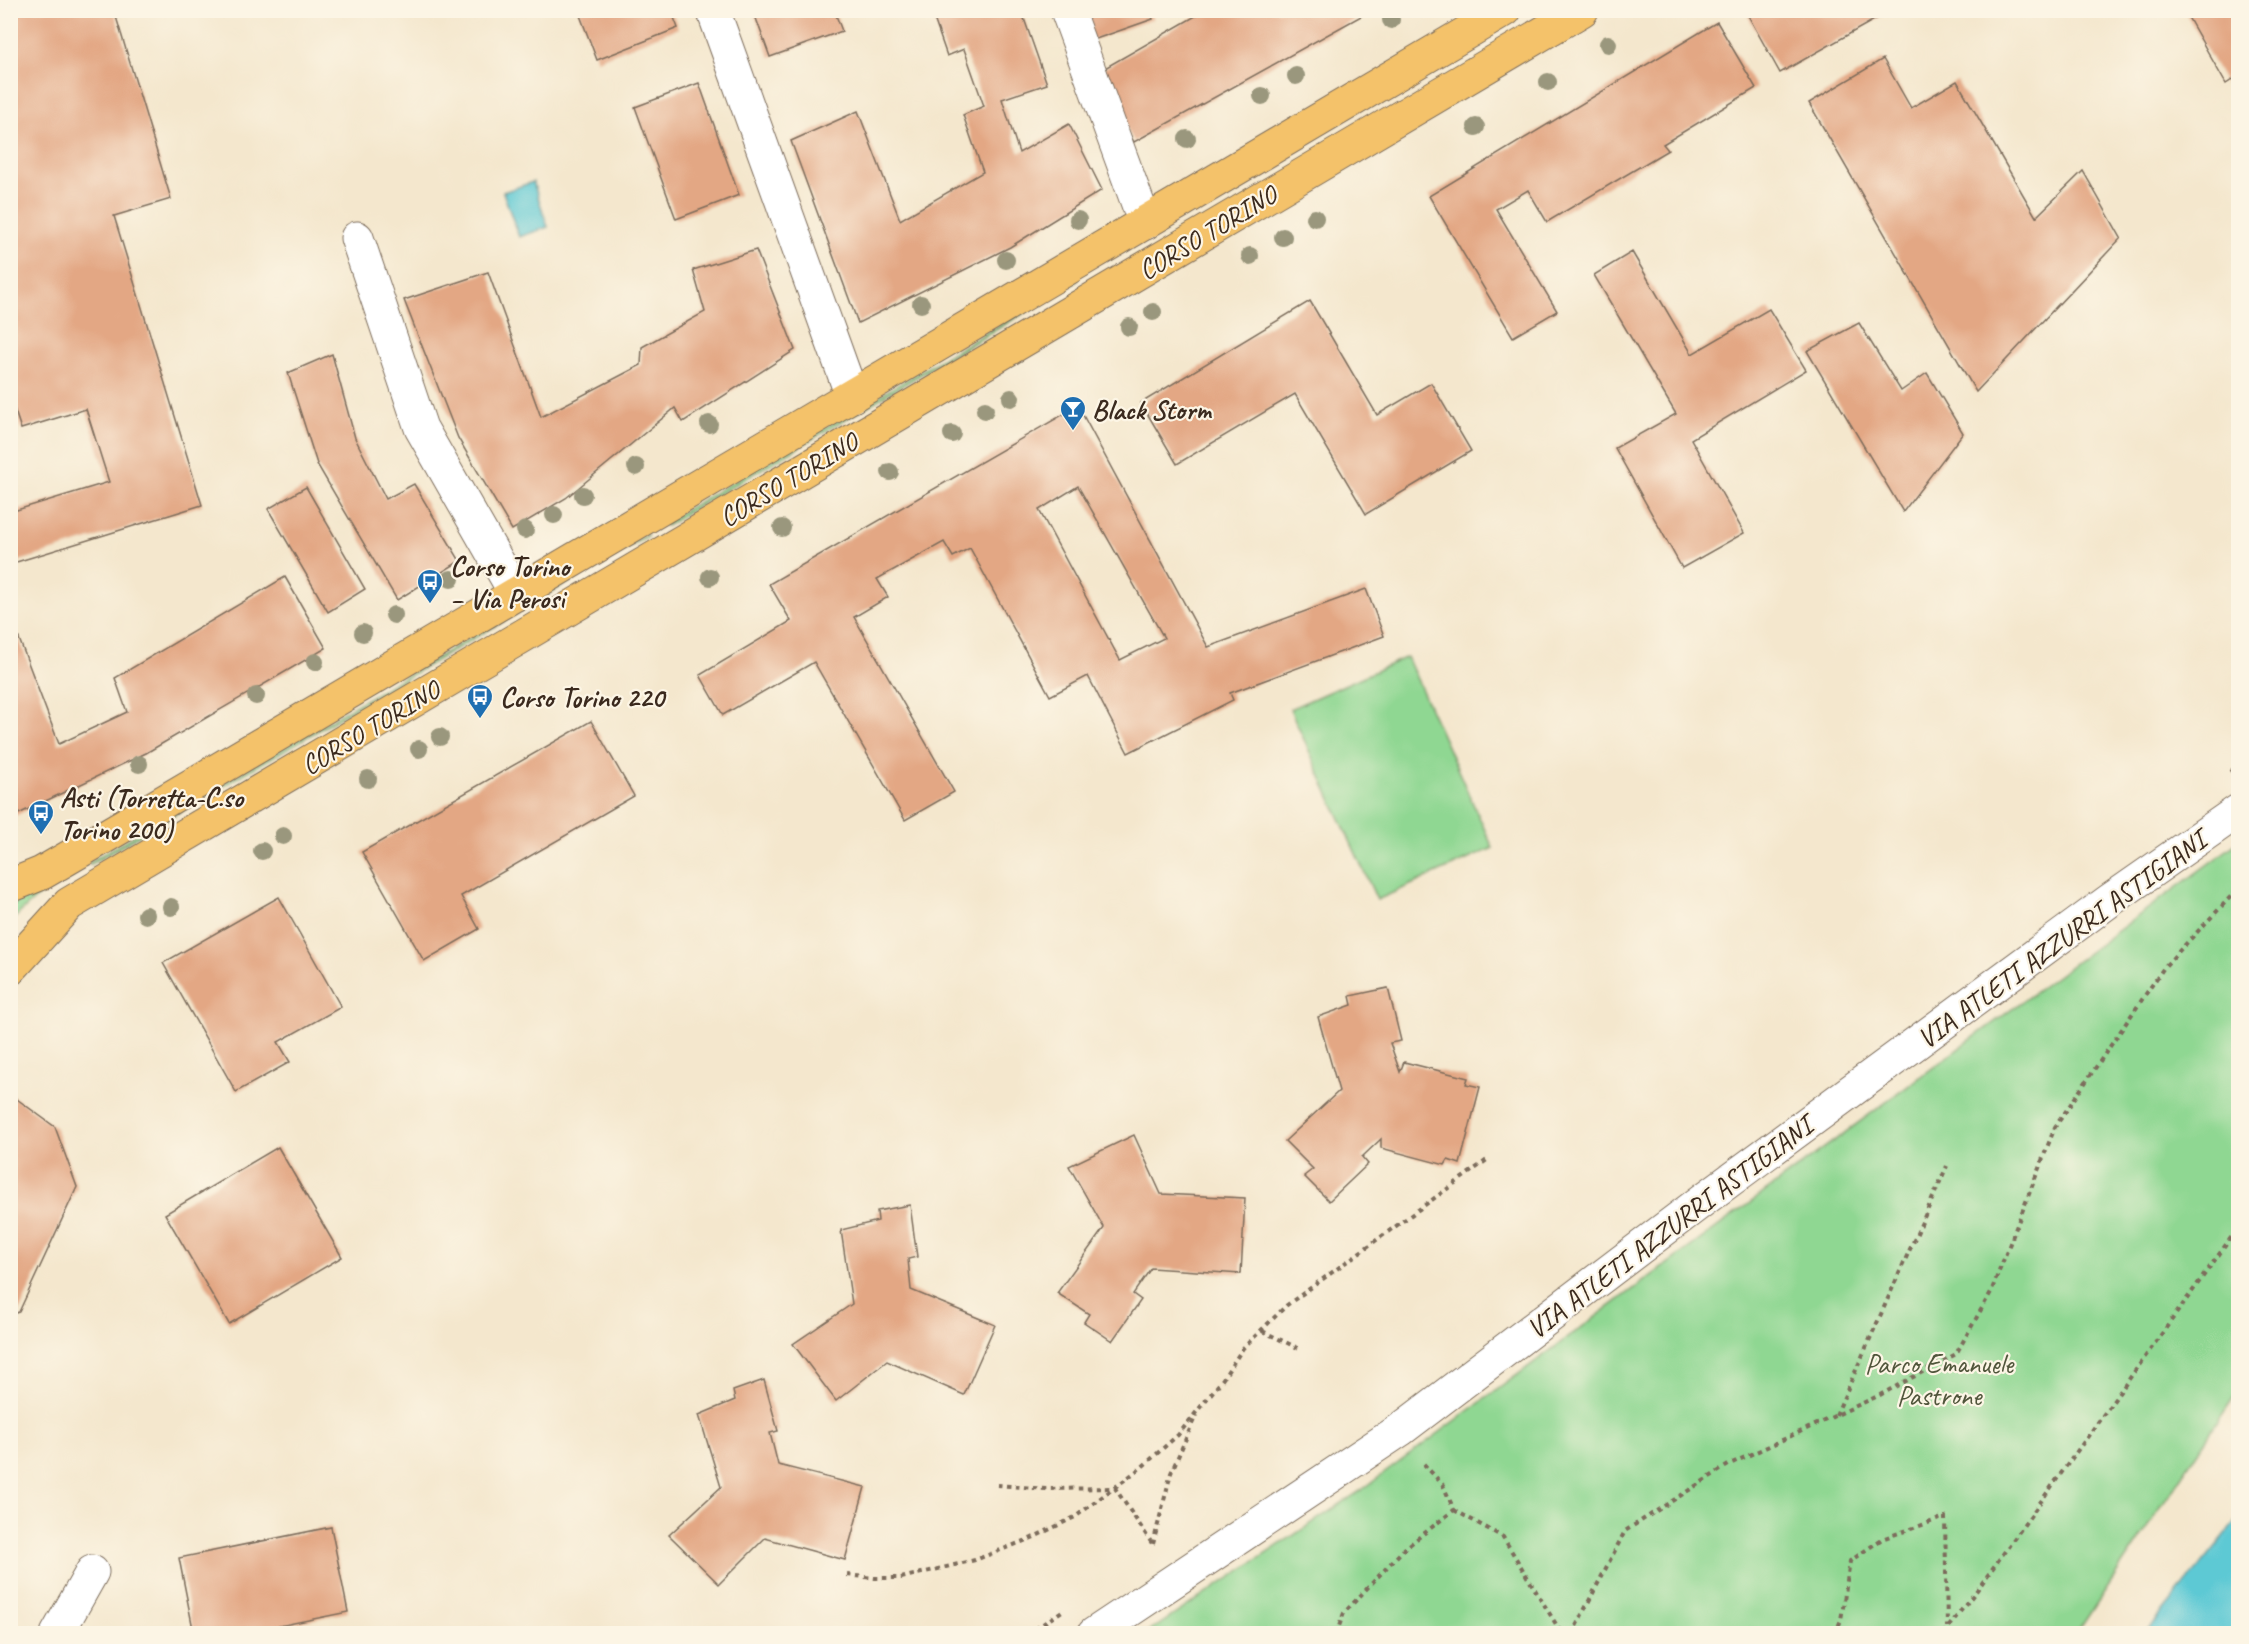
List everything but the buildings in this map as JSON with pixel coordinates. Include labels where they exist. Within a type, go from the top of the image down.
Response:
[{"type":"main road","name":"CORSO TORINO","points":[[10,886],[42,873],[104,837],[1505,10]]},
{"type":"main road","name":"CORSO TORINO","points":[[10,969],[69,904],[1582,10]]},
{"type":"street","points":[[713,10],[852,396]]},
{"type":"street","points":[[1067,10],[1145,223]]},
{"type":"street","points":[[357,238],[421,428],[516,594]]},
{"type":"street","name":"VIA ATLETI AZZURRI ASTIGIANI","points":[[1094,1634],[1400,1430],[1703,1200],[2109,901],[2238,811]]},
{"type":"street","points":[[57,1634],[92,1572]]},
{"type":"path","points":[[1572,1634],[1625,1531],[1730,1464],[1878,1396],[1956,1354],[1991,1292],[2055,1127],[2165,966],[2238,889]]},
{"type":"path","points":[[846,1575],[901,1578],[975,1560],[1032,1538],[1075,1517],[1142,1467],[1178,1435],[1222,1380],[1243,1348],[1287,1305],[1487,1160]]},
{"type":"path","points":[[1836,1416],[1947,1166]]},
{"type":"path","points":[[1943,1634],[2238,1228]]},
{"type":"path","points":[[1262,1331],[1298,1348]]},
{"type":"path","points":[[1153,1545],[1171,1473],[1199,1409]]},
{"type":"path","points":[[1420,1460],[1443,1485],[1454,1510],[1503,1537],[1562,1634]]},
{"type":"path","points":[[997,1485],[1046,1489],[1114,1488]]},
{"type":"path","points":[[1114,1488],[1157,1550]]},
{"type":"path","points":[[1336,1634],[1344,1613],[1404,1549],[1454,1510]]},
{"type":"path","points":[[1835,1634],[1840,1620],[1850,1561],[1882,1539],[1945,1517],[1947,1628]]},
{"type":"green space","points":[[1077,279],[1078,281],[666,526],[663,523]]},
{"type":"green space","points":[[646,534],[648,536],[90,865],[89,862]]},
{"type":"green space","points":[[1407,657],[1493,848],[1377,900],[1290,709]]},
{"type":"green space","name":"Parco Emanuele Pastrone","points":[[2238,842],[2238,1391],[2077,1633],[1147,1633],[1363,1489]]},
{"type":"green space","points":[[72,872],[74,875],[38,896],[11,921],[11,905],[37,893]]},
{"type":"water","points":[[533,182],[548,227],[519,237],[503,192]]},
{"type":"water","points":[[2238,1519],[2238,1633],[2146,1633]]},
{"type":"place","name":"Black Storm","points":[[1073,432]]},
{"type":"place","name":"Corso Torino – Via Perosi","points":[[430,605]]},
{"type":"place","name":"Corso Torino 220","points":[[480,720]]},
{"type":"place","name":"Asti (Torretta-C.so Torino 200)","points":[[41,836]]}]
